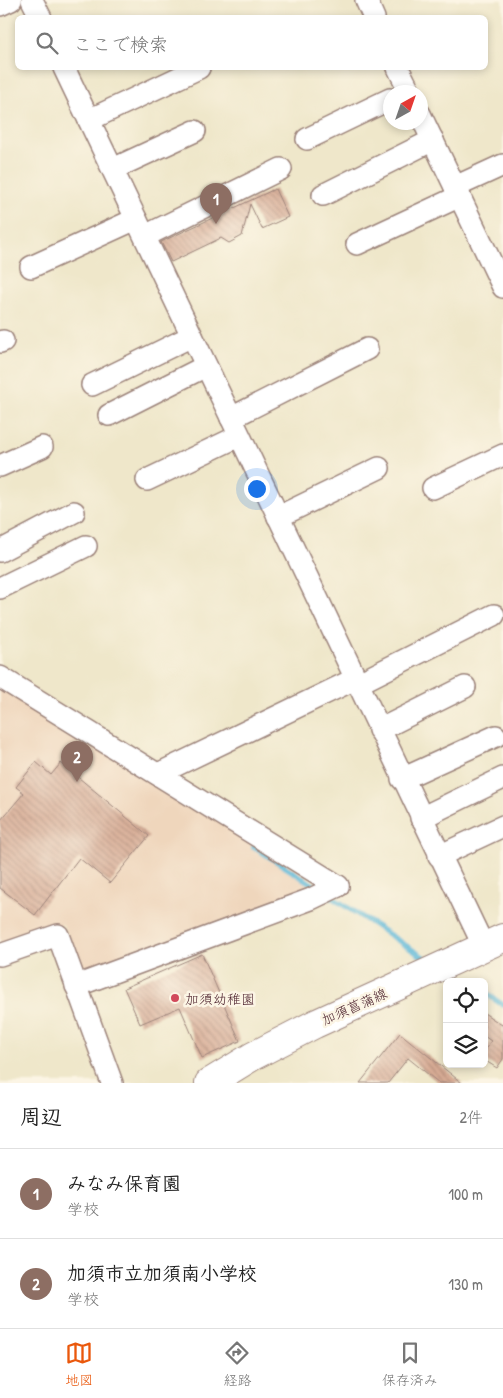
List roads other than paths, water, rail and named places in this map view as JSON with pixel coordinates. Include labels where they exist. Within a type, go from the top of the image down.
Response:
[{"type":"main road","name":"加須菖蒲線","points":[[209,1083],[315,1024],[493,942]]},
{"type":"street","points":[[0,5],[11,0]]},
{"type":"street","points":[[32,0],[40,15]]},
{"type":"street","points":[[366,0],[373,15]]},
{"type":"street","points":[[65,70],[439,856],[493,942]]},
{"type":"street","points":[[90,120],[194,70]]},
{"type":"street","points":[[398,70],[401,85]]},
{"type":"street","points":[[307,139],[383,103]]},
{"type":"street","points":[[427,130],[503,288]]},
{"type":"street","points":[[113,169],[195,131]]},
{"type":"street","points":[[323,195],[432,140]]},
{"type":"street","points":[[357,244],[457,192],[503,165]]},
{"type":"street","points":[[31,267],[141,228],[281,170]]},
{"type":"street","points":[[92,385],[192,336]]},
{"type":"street","points":[[147,480],[367,349]]},
{"type":"street","points":[[109,415],[206,366]]},
{"type":"street","points":[[0,466],[42,447]]},
{"type":"street","points":[[433,488],[503,455]]},
{"type":"street","points":[[278,517],[379,468]]},
{"type":"street","points":[[0,551],[74,512]]},
{"type":"street","points":[[0,588],[86,546]]},
{"type":"street","points":[[158,774],[494,615]]},
{"type":"street","points":[[0,677],[338,886],[311,899],[76,986]]},
{"type":"street","points":[[379,730],[465,687]]},
{"type":"street","points":[[402,779],[496,736]]},
{"type":"street","points":[[421,818],[503,778]]},
{"type":"street","points":[[439,856],[503,826]]},
{"type":"street","points":[[0,955],[58,935],[112,1083]]},
{"type":"waterway","points":[[254,847],[320,889]]},
{"type":"waterway","points":[[330,896],[431,962]]},
{"type":"waterway","points":[[450,972],[460,978]]},
{"type":"waterway","points":[[488,995],[503,1005]]},
{"type":"place","name":"みなみ保育園","points":[[216,224]]},
{"type":"place","name":"加須市立加須南小学校","points":[[77,782]]},
{"type":"place","name":"加須幼稚園","points":[[175,998]]}]
